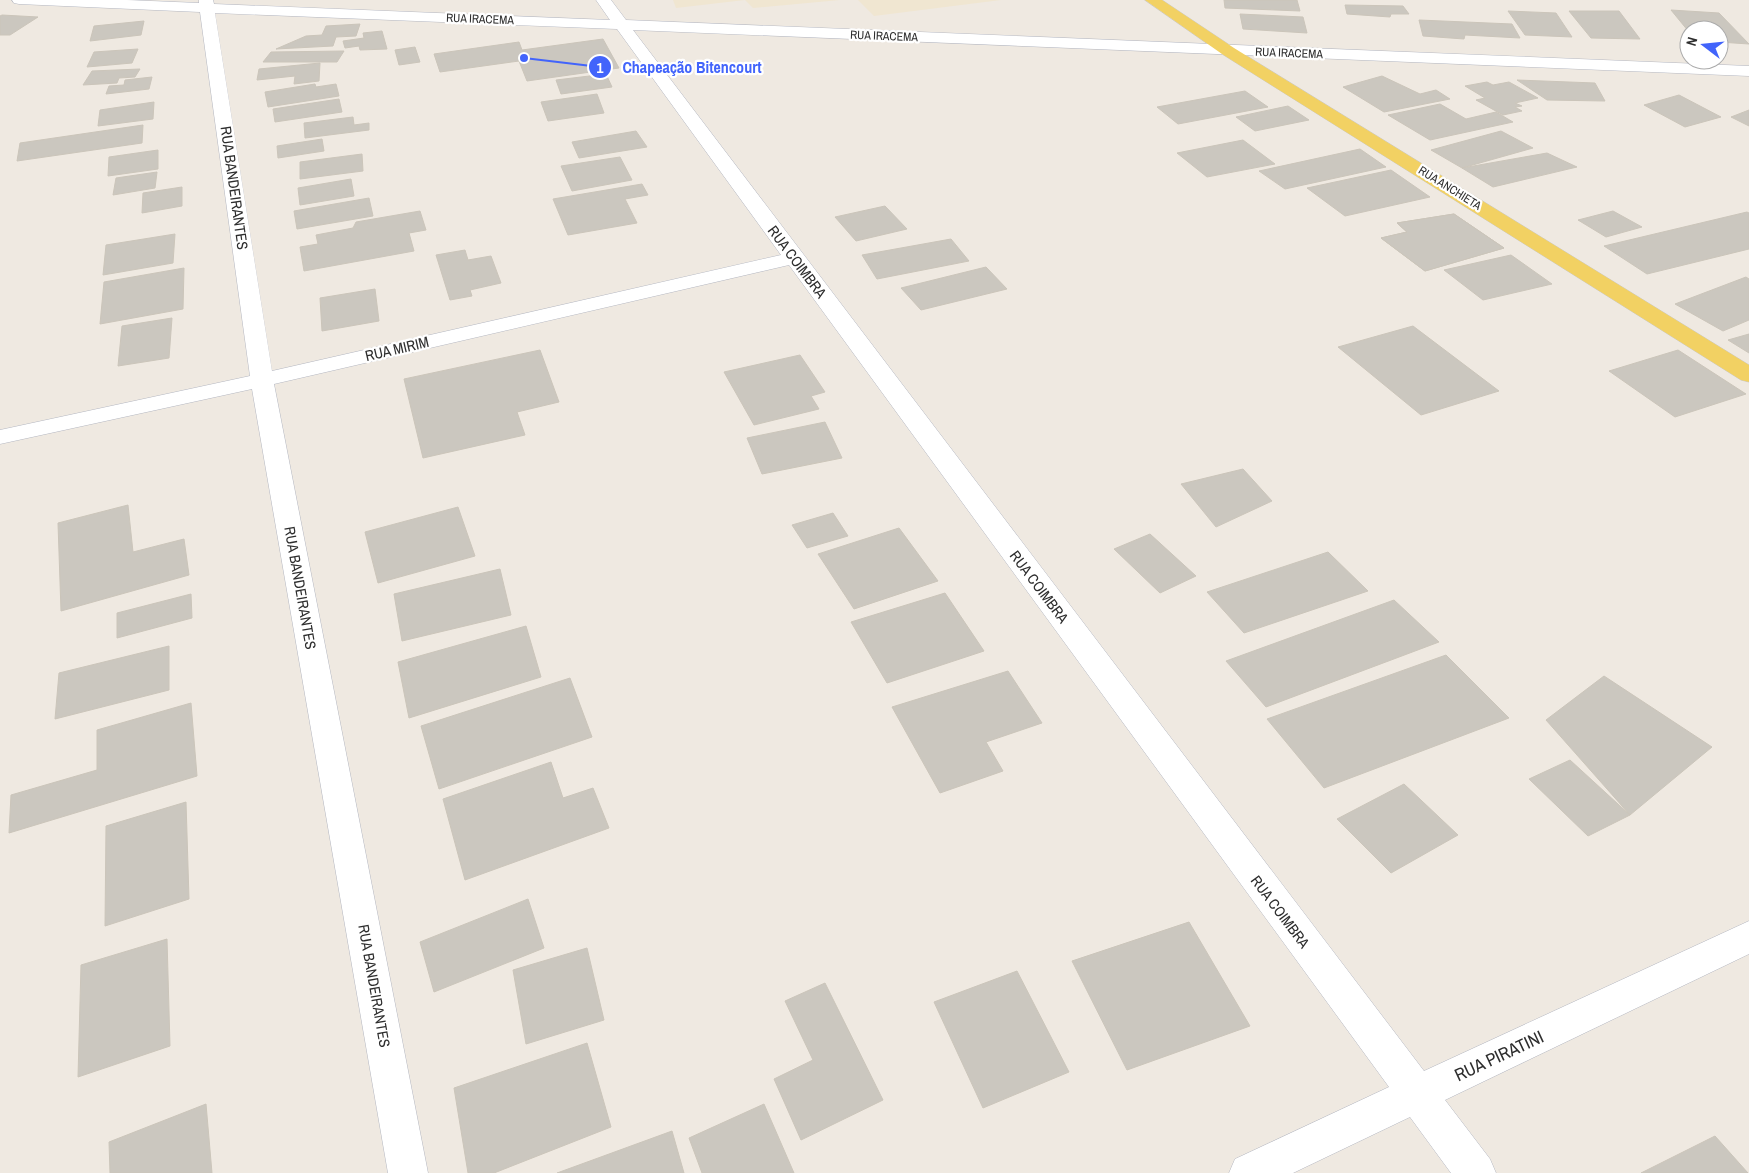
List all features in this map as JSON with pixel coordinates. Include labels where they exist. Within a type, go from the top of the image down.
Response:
[{"type":"main road","name":"RUA ANCHIETA","points":[[1152,0],[1228,51],[1749,375]]},
{"type":"street","name":"RUA IRACEMA","points":[[20,0],[207,4],[620,25],[1749,71]]},
{"type":"street","name":"RUA COIMBRA","points":[[602,0],[1476,1173]]},
{"type":"street","name":"RUA BANDEIRANTES","points":[[207,4],[262,380],[408,1173]]},
{"type":"street","name":"RUA MIRIM","points":[[0,437],[262,380],[794,258]]},
{"type":"street","name":"RUA PIRATINI","points":[[1250,1173],[1749,938]]},
{"type":"shaded area","points":[[673,0],[745,0],[676,8]]},
{"type":"shaded area","points":[[745,0],[840,0],[753,8]]},
{"type":"shaded area","points":[[858,0],[1001,0],[874,16]]},
{"type":"building","points":[[1224,0],[1297,0],[1300,11],[1225,8]]},
{"type":"building","points":[[1345,5],[1403,6],[1409,14],[1391,14],[1390,17],[1347,14]]},
{"type":"building","points":[[1671,10],[1719,13],[1726,20],[1679,20]]},
{"type":"building","points":[[1508,11],[1556,13],[1572,37],[1525,35]]},
{"type":"building","points":[[1569,11],[1619,11],[1640,39],[1591,38]]},
{"type":"building","points":[[1240,14],[1303,17],[1307,33],[1243,29]]},
{"type":"building","points":[[0,16],[38,17],[10,35],[0,35]]},
{"type":"building","points":[[1419,20],[1512,24],[1520,38],[1465,35],[1464,39],[1423,36]]},
{"type":"building","points":[[144,21],[141,35],[90,41],[94,26]]},
{"type":"building","points":[[1729,23],[1749,44],[1729,43]]},
{"type":"building","points":[[360,24],[356,36],[336,37],[333,46],[276,49],[306,36],[322,35],[326,26]]},
{"type":"building","points":[[382,31],[387,49],[360,50],[359,46],[345,48],[343,41],[364,38],[363,33]]},
{"type":"building","points":[[603,39],[619,68],[527,81],[519,61],[440,72],[434,54],[519,42],[522,50]]},
{"type":"building","points":[[415,47],[420,62],[399,65],[395,50]]},
{"type":"building","points":[[138,49],[132,63],[87,67],[94,52]]},
{"type":"building","points":[[344,51],[337,62],[263,62],[271,52]]},
{"type":"building","points":[[320,63],[319,81],[294,84],[295,76],[257,80],[259,69]]},
{"type":"building","points":[[140,69],[135,77],[119,78],[117,83],[83,85],[92,71]]},
{"type":"building","points":[[606,74],[612,87],[561,94],[556,80]]},
{"type":"building","points":[[1382,76],[1420,94],[1436,90],[1450,99],[1384,112],[1343,87]]},
{"type":"building","points":[[152,77],[149,89],[106,94],[109,86],[124,85],[125,80]]},
{"type":"building","points":[[1517,80],[1595,83],[1605,101],[1547,100]]},
{"type":"building","points":[[1487,82],[1493,85],[1509,82],[1538,98],[1515,103],[1522,106],[1515,107],[1522,111],[1503,115],[1476,100],[1485,98],[1465,86]]},
{"type":"building","points":[[315,84],[316,87],[336,84],[339,96],[268,107],[265,92]]},
{"type":"building","points":[[1245,91],[1268,107],[1178,124],[1157,107]]},
{"type":"building","points":[[597,94],[604,113],[548,121],[541,102]]},
{"type":"building","points":[[1679,95],[1721,117],[1685,127],[1644,105]]},
{"type":"building","points":[[339,99],[342,112],[275,122],[273,109]]},
{"type":"building","points":[[154,102],[153,119],[98,126],[100,110]]},
{"type":"building","points":[[1440,104],[1466,119],[1496,112],[1513,122],[1430,140],[1388,115]]},
{"type":"building","points":[[1288,106],[1309,120],[1255,131],[1236,117]]},
{"type":"building","points":[[1749,110],[1749,126],[1731,117]]},
{"type":"building","points":[[353,117],[354,125],[369,123],[369,130],[305,138],[304,123]]},
{"type":"building","points":[[143,125],[142,143],[17,161],[20,143]]},
{"type":"building","points":[[636,131],[647,147],[579,158],[572,142]]},
{"type":"building","points":[[1501,131],[1533,148],[1462,168],[1431,150]]},
{"type":"building","points":[[322,139],[324,151],[278,158],[277,146]]},
{"type":"building","points":[[1243,140],[1275,164],[1207,177],[1177,153]]},
{"type":"building","points":[[1360,149],[1386,167],[1285,189],[1259,171]]},
{"type":"building","points":[[158,150],[158,169],[108,176],[109,157]]},
{"type":"building","points":[[1547,153],[1577,167],[1493,187],[1462,168]]},
{"type":"building","points":[[362,154],[363,171],[300,179],[300,162]]},
{"type":"building","points":[[620,157],[632,180],[572,191],[561,166]]},
{"type":"building","points":[[1391,170],[1430,197],[1345,216],[1307,188]]},
{"type":"building","points":[[157,172],[155,188],[113,195],[116,178]]},
{"type":"building","points":[[351,179],[354,196],[300,205],[298,188]]},
{"type":"building","points":[[642,184],[648,195],[625,199],[637,223],[568,235],[553,199]]},
{"type":"building","points":[[182,187],[182,206],[142,213],[143,193]]},
{"type":"building","points":[[369,198],[373,216],[297,229],[294,211]]},
{"type":"building","points":[[885,206],[907,229],[856,241],[835,217]]},
{"type":"building","points":[[420,211],[426,230],[409,233],[414,251],[304,271],[300,247],[318,244],[316,235],[353,228],[356,222]]},
{"type":"building","points":[[1613,211],[1642,227],[1606,237],[1578,220]]},
{"type":"building","points":[[1749,213],[1749,249],[1647,274],[1604,246]]},
{"type":"building","points":[[1454,214],[1504,248],[1425,271],[1381,238],[1407,232],[1397,223]]},
{"type":"building","points":[[1454,214],[1504,248],[1425,271],[1381,238],[1407,232],[1397,223]]},
{"type":"building","points":[[175,234],[173,263],[103,275],[106,245]]},
{"type":"building","points":[[951,239],[969,261],[877,279],[862,255]]},
{"type":"building","points":[[465,250],[468,260],[491,256],[501,283],[470,290],[472,296],[450,300],[436,255]]},
{"type":"building","points":[[1511,255],[1552,284],[1483,300],[1444,270]]},
{"type":"building","points":[[986,267],[1007,289],[921,310],[901,288]]},
{"type":"building","points":[[184,268],[183,309],[100,324],[104,282]]},
{"type":"building","points":[[1746,277],[1749,279],[1749,320],[1723,331],[1675,304]]},
{"type":"building","points":[[375,289],[379,321],[322,331],[320,298]]},
{"type":"building","points":[[172,318],[169,358],[118,366],[122,326]]},
{"type":"building","points":[[1413,326],[1499,391],[1421,415],[1338,347]]},
{"type":"building","points":[[1749,334],[1749,353],[1728,340]]},
{"type":"building","points":[[540,350],[559,402],[517,412],[525,435],[423,458],[404,379]]},
{"type":"building","points":[[1678,350],[1746,394],[1675,417],[1609,371]]},
{"type":"building","points":[[800,355],[825,392],[811,396],[819,409],[754,425],[724,372]]},
{"type":"building","points":[[825,422],[842,458],[762,474],[747,438]]},
{"type":"building","points":[[1243,469],[1272,501],[1216,527],[1181,484]]},
{"type":"building","points":[[128,505],[133,552],[184,539],[189,575],[61,611],[58,523]]},
{"type":"building","points":[[458,507],[475,556],[378,583],[365,532]]},
{"type":"building","points":[[833,513],[848,536],[807,548],[792,525]]},
{"type":"building","points":[[899,528],[938,581],[854,609],[818,554]]},
{"type":"building","points":[[1150,534],[1196,576],[1160,593],[1114,549]]},
{"type":"building","points":[[1328,552],[1368,591],[1244,633],[1207,592]]},
{"type":"building","points":[[500,569],[511,615],[402,641],[394,594]]},
{"type":"building","points":[[945,593],[984,651],[887,683],[851,622]]},
{"type":"building","points":[[191,594],[192,618],[117,638],[117,613]]},
{"type":"building","points":[[1394,600],[1439,642],[1266,707],[1226,661]]},
{"type":"building","points":[[526,626],[541,677],[409,718],[398,662]]},
{"type":"building","points":[[169,646],[169,690],[55,719],[59,673]]},
{"type":"building","points":[[1446,655],[1509,718],[1324,788],[1267,719]]},
{"type":"building","points":[[1008,671],[1042,723],[986,742],[1003,771],[940,793],[892,707]]},
{"type":"building","points":[[1604,676],[1712,747],[1630,815],[1546,720]]},
{"type":"building","points":[[570,678],[592,737],[439,789],[421,726]]},
{"type":"building","points":[[191,703],[197,776],[9,833],[11,795],[97,770],[97,730]]},
{"type":"building","points":[[1570,760],[1630,815],[1588,836],[1529,779]]},
{"type":"building","points":[[551,762],[563,798],[593,788],[609,828],[465,880],[443,799]]},
{"type":"building","points":[[1404,784],[1458,835],[1391,873],[1337,819]]},
{"type":"building","points":[[186,802],[189,899],[105,926],[106,826]]},
{"type":"building","points":[[528,899],[544,948],[434,992],[420,942]]},
{"type":"building","points":[[1189,922],[1250,1026],[1127,1070],[1072,961]]},
{"type":"building","points":[[167,939],[170,1046],[78,1077],[81,965]]},
{"type":"building","points":[[587,948],[604,1020],[526,1044],[513,970]]},
{"type":"building","points":[[1017,971],[1069,1072],[983,1108],[934,1002]]},
{"type":"building","points":[[825,983],[883,1100],[801,1140],[774,1079],[813,1060],[785,1001]]},
{"type":"building","points":[[587,1043],[611,1127],[494,1173],[468,1173],[454,1088]]},
{"type":"building","points":[[206,1104],[212,1173],[110,1173],[109,1142]]},
{"type":"building","points":[[764,1104],[794,1173],[702,1173],[689,1138]]},
{"type":"building","points":[[672,1131],[684,1173],[557,1173]]},
{"type":"building","points":[[1715,1136],[1748,1173],[1641,1173]]},
{"type":"place","name":"Chapeação Bitencourt","points":[[524,58]]}]
